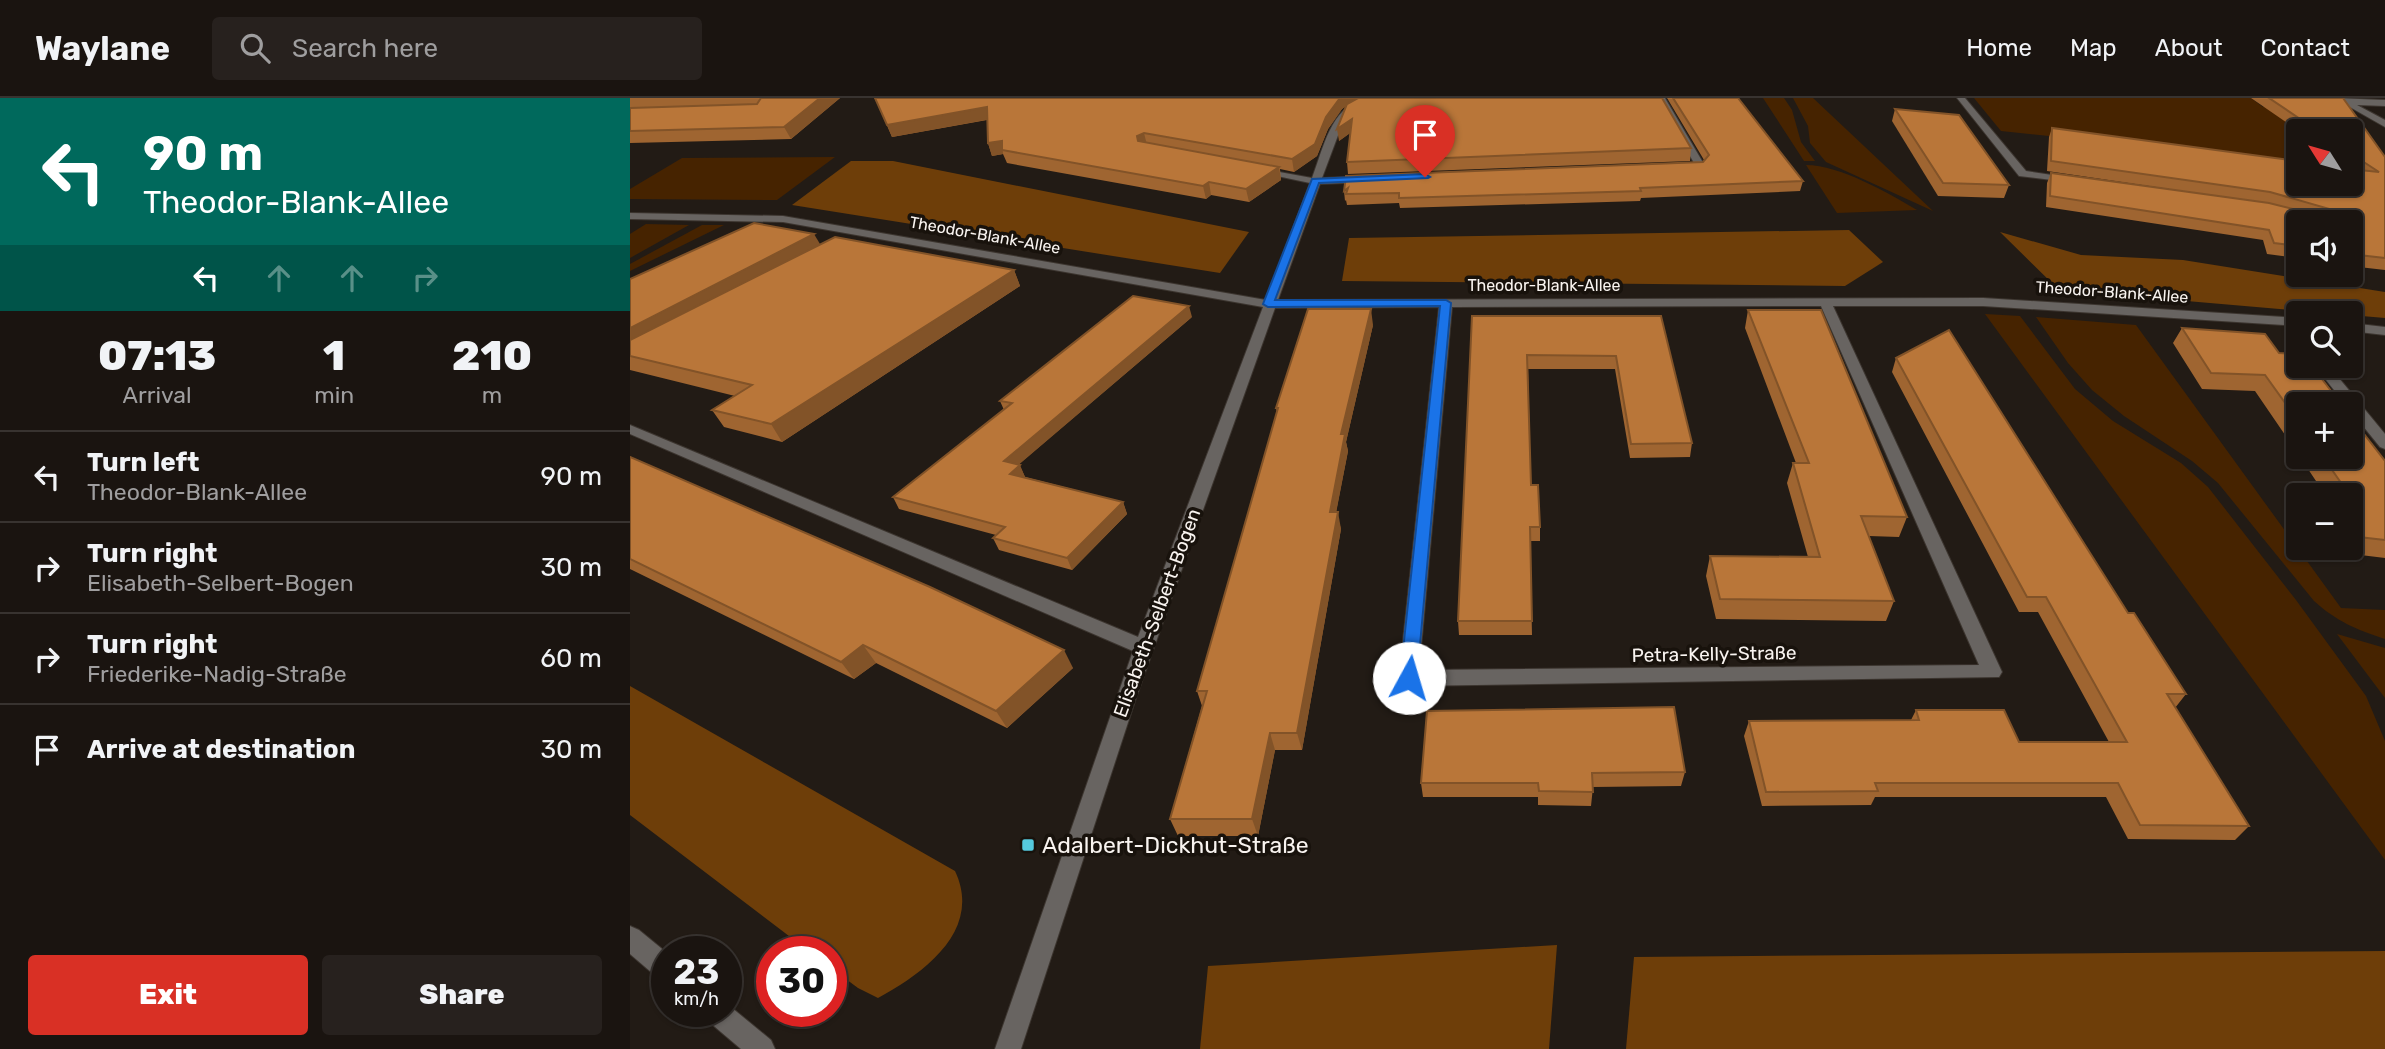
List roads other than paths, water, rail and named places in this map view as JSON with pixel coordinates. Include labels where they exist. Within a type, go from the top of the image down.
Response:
[{"type":"street","name":"Elisabeth-Selbert-Bogen","points":[[1008,1049],[1058,892],[1268,304],[1315,181],[1346,108],[1354,101],[1376,98]]},
{"type":"street","points":[[1661,98],[1700,166],[1672,167]]},
{"type":"street","points":[[1961,98],[2023,174],[2090,183]]},
{"type":"street","points":[[2342,100],[2385,103]]},
{"type":"street","points":[[2342,100],[2385,124]]},
{"type":"street","points":[[1251,169],[1315,181],[1384,178]]},
{"type":"street","name":"Theodor-Blank-Allee","points":[[630,216],[783,219],[1268,304],[1983,302],[2286,322]]},
{"type":"street","points":[[845,245],[869,233]]},
{"type":"street","name":"Petra-Kelly-Straße","points":[[1446,303],[1409,678],[1992,672],[1825,302]]},
{"type":"street","points":[[2363,328],[2385,331]]},
{"type":"street","points":[[2332,378],[2385,444]]},
{"type":"street","points":[[630,429],[1144,649]]},
{"type":"street","points":[[630,938],[651,956]]},
{"type":"street","points":[[735,1027],[762,1049]]},
{"type":"place","name":"Adalbert-Dickhut-Straße","points":[[1028,845]]}]
